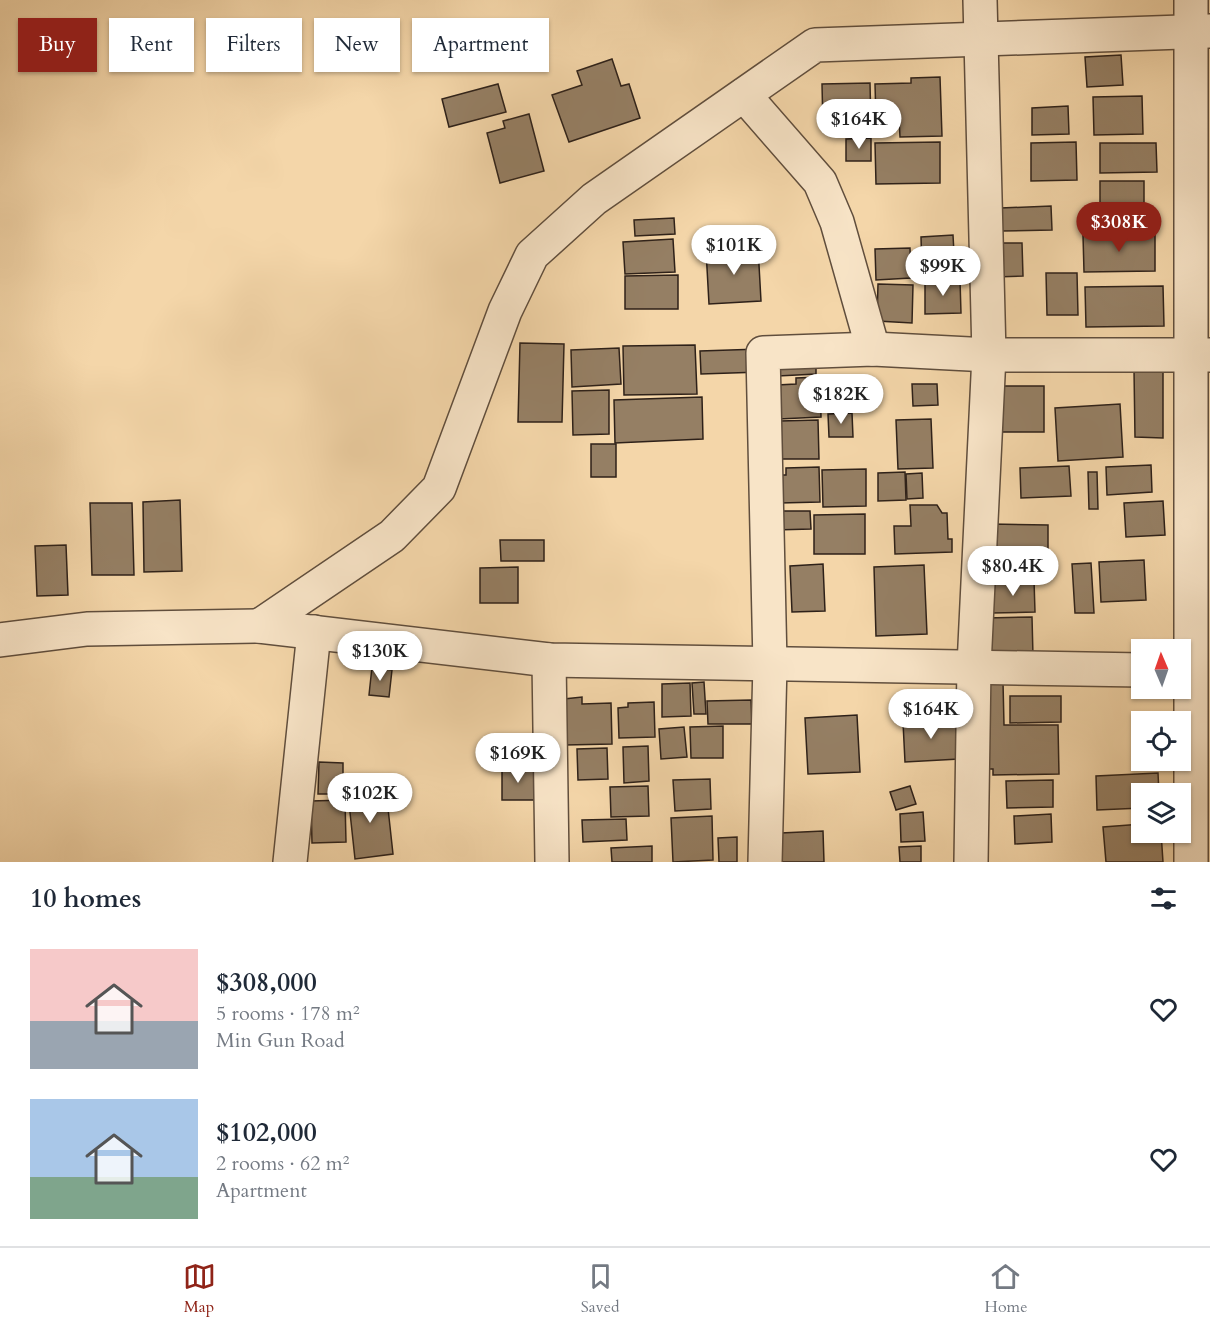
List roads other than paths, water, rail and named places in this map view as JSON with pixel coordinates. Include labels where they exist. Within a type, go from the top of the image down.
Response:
[{"type":"street","points":[[970,862],[974,666],[989,355],[979,39],[980,0]]},
{"type":"street","points":[[259,626],[392,536],[439,488],[505,311],[532,255],[594,199],[815,45],[979,39],[1197,21],[1201,355],[1191,862]]},
{"type":"street","points":[[744,94],[820,182],[837,222],[873,349]]},
{"type":"street","points":[[765,862],[770,664],[763,353],[873,349],[989,355],[1201,355]]},
{"type":"street","points":[[0,640],[87,629],[259,626],[549,660],[1131,670]]},
{"type":"street","points":[[290,862],[314,633]]},
{"type":"street","points":[[549,660],[552,862]]}]
